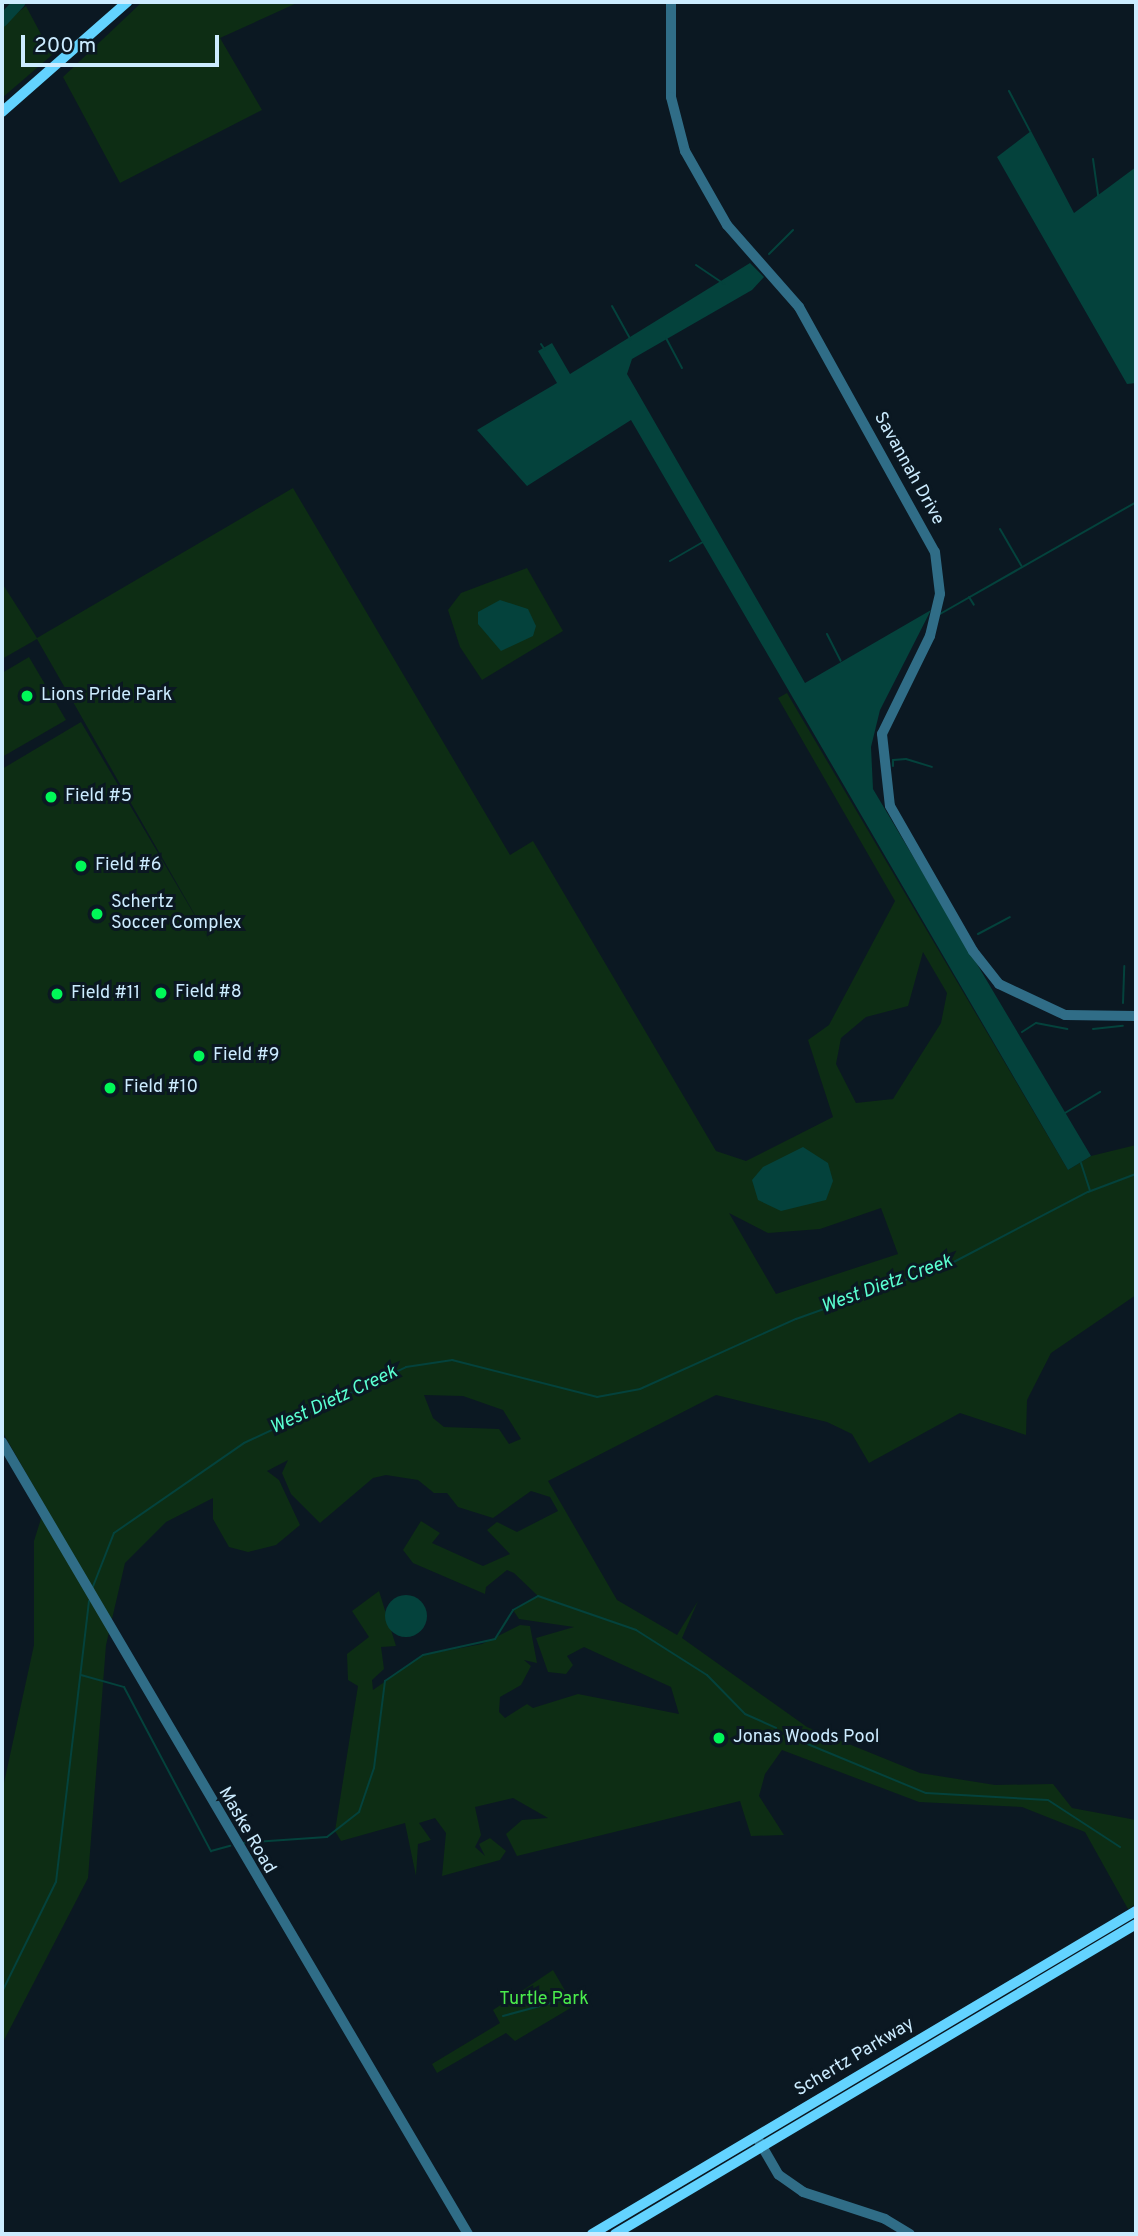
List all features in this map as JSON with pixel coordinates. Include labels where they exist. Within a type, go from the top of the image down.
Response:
[{"type":"main road","points":[[2,112],[127,2]]},
{"type":"main road","name":"Schertz Parkway","points":[[615,2234],[759,2142],[1136,1911]]},
{"type":"main road","name":"Schertz Parkway","points":[[592,2234],[759,2142],[1136,1924]]},
{"type":"street","name":"Savannah Drive","points":[[670,2],[671,96],[685,151],[727,225],[799,307],[926,529],[940,575],[939,604],[930,636],[882,734],[890,806],[973,951],[999,984],[1065,1015],[1136,1016]]},
{"type":"street","name":"Maske Road","points":[[2,1442],[468,2234]]},
{"type":"street","points":[[759,2142],[779,2175],[803,2192],[877,2216],[910,2234]]},
{"type":"green space","points":[[142,2],[330,3],[297,3],[220,38],[262,110],[120,183],[63,77]]},
{"type":"green space","points":[[26,6],[52,55],[2,98],[2,25]]},
{"type":"green space","points":[[293,488],[510,855],[533,841],[716,1151],[746,1161],[833,1117],[808,1040],[829,1025],[895,901],[778,698],[787,693],[1068,1170],[1091,1156],[1136,1145],[1136,1295],[1051,1353],[1027,1400],[1026,1435],[960,1413],[869,1463],[852,1434],[827,1422],[716,1395],[548,1481],[617,1600],[677,1635],[698,1601],[682,1638],[807,1727],[920,1773],[995,1785],[1053,1784],[1072,1808],[1136,1820],[1136,1904],[1128,1909],[1085,1832],[1022,1807],[919,1802],[782,1750],[765,1774],[759,1796],[784,1835],[751,1836],[740,1801],[517,1856],[506,1834],[522,1820],[548,1818],[513,1798],[475,1807],[481,1835],[475,1847],[485,1856],[479,1844],[490,1838],[506,1851],[500,1860],[442,1876],[446,1833],[435,1818],[419,1823],[431,1840],[418,1844],[416,1876],[405,1823],[341,1841],[335,1831],[358,1686],[348,1680],[347,1654],[369,1637],[352,1611],[379,1591],[396,1646],[381,1647],[384,1669],[372,1680],[373,1690],[423,1655],[482,1644],[520,1625],[530,1626],[537,1663],[524,1660],[531,1666],[521,1685],[500,1697],[499,1712],[505,1718],[527,1704],[533,1708],[578,1694],[679,1714],[671,1687],[584,1647],[567,1656],[573,1665],[566,1674],[548,1672],[536,1638],[574,1627],[519,1619],[513,1610],[538,1596],[514,1573],[507,1570],[486,1587],[485,1594],[413,1563],[403,1550],[421,1521],[440,1533],[432,1543],[483,1566],[510,1554],[487,1530],[497,1522],[517,1532],[558,1511],[550,1497],[531,1491],[493,1518],[458,1507],[447,1493],[434,1493],[418,1480],[386,1475],[373,1478],[320,1523],[291,1494],[282,1473],[288,1460],[267,1471],[279,1480],[300,1525],[276,1545],[248,1552],[229,1547],[213,1519],[213,1498],[166,1522],[125,1563],[106,1645],[88,1878],[2,2044],[2,1792],[34,1645],[34,1541],[45,1506],[2,1431],[2,769],[81,722],[211,943],[37,639],[2,659],[2,583],[37,638]],"holes":[[[923,952],[947,993],[941,1023],[893,1099],[856,1103],[836,1064],[841,1038],[866,1017],[908,1006]],[[881,1208],[898,1254],[776,1294],[729,1213],[768,1233],[820,1229]],[[424,1395],[463,1396],[503,1410],[521,1439],[509,1444],[499,1429],[444,1427],[433,1418]]]},
{"type":"green space","points":[[527,568],[563,631],[482,680],[460,647],[448,610],[461,593]]},
{"type":"green space","name":"Lions Pride Park","points":[[29,657],[66,720],[2,757],[2,673]]},
{"type":"green space","name":"Turtle Park","points":[[553,1970],[574,2006],[515,2041],[506,2033],[437,2073],[432,2064],[500,2023],[493,2010]]},
{"type":"shaded area","points":[[1031,131],[1074,213],[1136,167],[1136,383],[1127,384],[997,157]]},
{"type":"shaded area","points":[[750,263],[764,277],[752,290],[632,359],[627,374],[805,683],[931,610],[880,710],[871,747],[873,789],[1091,1156],[1068,1170],[631,420],[527,486],[477,430],[557,383],[538,351],[552,343],[570,374]]},
{"type":"shaded area","points":[[500,600],[528,609],[536,626],[533,636],[501,651],[478,624],[478,612]]},
{"type":"shaded area","points":[[803,1147],[828,1163],[833,1181],[826,1200],[781,1211],[758,1200],[752,1180],[763,1167]]},
{"type":"shaded area","points":[[406,1595],[421,1601],[427,1616],[421,1631],[406,1637],[391,1631],[385,1616],[391,1601]]},
{"type":"waterway","points":[[2,21],[20,2]]},
{"type":"waterway","points":[[1009,91],[1030,131]]},
{"type":"waterway","points":[[1093,159],[1098,196]]},
{"type":"waterway","points":[[769,254],[793,230]]},
{"type":"waterway","points":[[696,265],[724,284]]},
{"type":"waterway","points":[[612,306],[630,339]]},
{"type":"waterway","points":[[666,338],[682,368]]},
{"type":"waterway","points":[[541,344],[545,350]]},
{"type":"waterway","points":[[940,614],[1136,502]]},
{"type":"waterway","points":[[1000,529],[1022,567]]},
{"type":"waterway","points":[[670,561],[703,542]]},
{"type":"waterway","points":[[969,597],[974,605]]},
{"type":"waterway","points":[[827,634],[841,661]]},
{"type":"waterway","points":[[893,766],[893,760],[906,759],[932,767]]},
{"type":"waterway","points":[[978,934],[1010,917]]},
{"type":"waterway","points":[[1123,1003],[1124,966]]},
{"type":"waterway","points":[[1022,1032],[1036,1023],[1067,1029]]},
{"type":"waterway","points":[[1093,1029],[1123,1026]]},
{"type":"waterway","points":[[1065,1113],[1100,1092]]},
{"type":"waterway","points":[[1081,1163],[1090,1191]]},
{"type":"waterway","name":"West Dietz Creek","points":[[92,1589],[114,1533],[244,1443],[406,1367],[452,1360],[597,1397],[640,1389],[796,1319],[950,1264],[1088,1192],[1136,1174]]},
{"type":"waterway","points":[[241,1843],[327,1837],[359,1812],[374,1768],[385,1681],[423,1655],[495,1639],[513,1610],[538,1596],[636,1630],[707,1675],[745,1714],[776,1728]]},
{"type":"waterway","name":"West Dietz Creek","points":[[2,1992],[56,1882],[89,1601]]},
{"type":"waterway","points":[[81,1675],[124,1687],[211,1851],[230,1846]]},
{"type":"waterway","points":[[793,1738],[926,1793],[1048,1800],[1120,1847]]},
{"type":"waterway","points":[[503,2016],[566,1999]]},
{"type":"place","name":"Lions Pride Park","points":[[27,696]]},
{"type":"place","name":"Field #5","points":[[51,797]]},
{"type":"place","name":"Field #6","points":[[81,866]]},
{"type":"place","name":"Schertz Soccer Complex","points":[[97,914]]},
{"type":"place","name":"Field #8","points":[[161,993]]},
{"type":"place","name":"Field #11","points":[[57,994]]},
{"type":"place","name":"Field #9","points":[[199,1056]]},
{"type":"place","name":"Field #10","points":[[110,1088]]},
{"type":"place","name":"Jonas Woods Pool","points":[[719,1738]]}]
